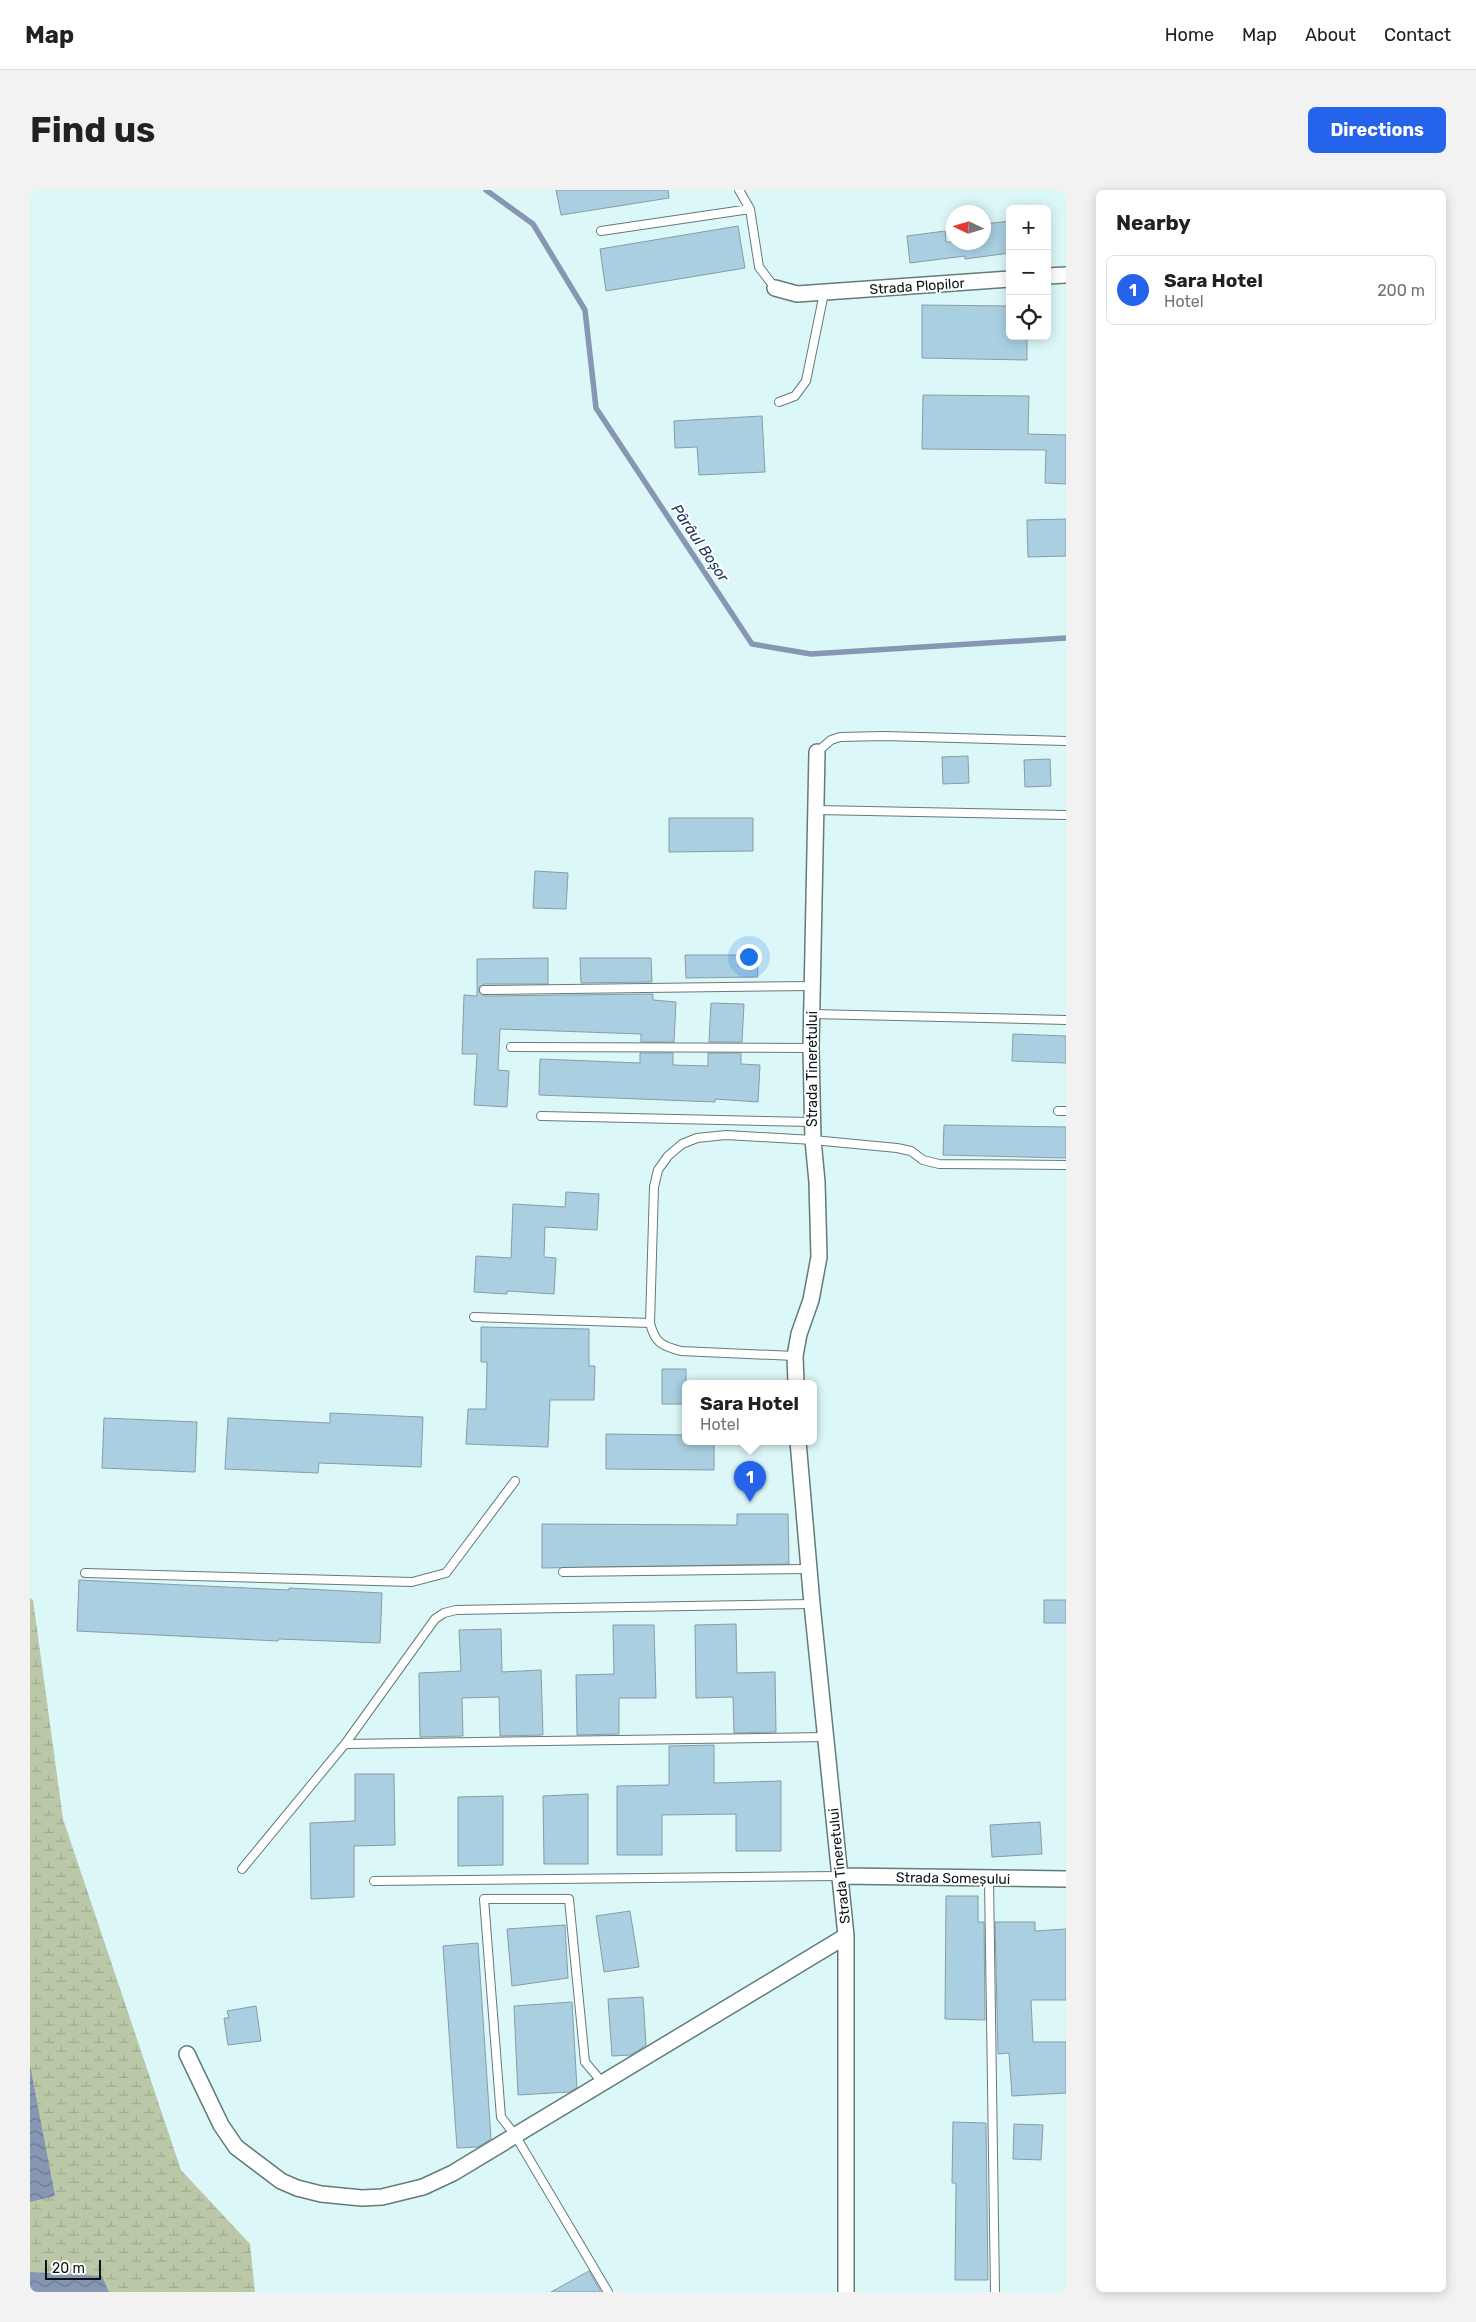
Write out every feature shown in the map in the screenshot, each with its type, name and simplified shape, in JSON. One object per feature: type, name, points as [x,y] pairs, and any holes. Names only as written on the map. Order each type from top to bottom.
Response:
[{"type":"street","points":[[1051,276],[1066,275]]},
{"type":"street","name":"Strada Plopilor","points":[[775,288],[797,294],[824,293],[1006,279]]},
{"type":"street","name":"Strada Tineretului","points":[[796,1380],[795,1356],[799,1334],[814,1291],[819,1257],[817,1182],[812,1122],[811,1048],[814,867],[817,810],[816,752]]},
{"type":"street","name":"Strada Tineretului","points":[[798,1445],[812,1604],[846,1936],[846,2292]]},
{"type":"street","name":"Strada Someșului","points":[[841,1876],[1066,1879]]},
{"type":"street","points":[[187,2054],[221,2125],[236,2147],[281,2181],[297,2188],[321,2194],[362,2198],[404,2194],[453,2173],[846,1936]]},
{"type":"lane","points":[[739,190],[750,208],[759,267],[775,288]]},
{"type":"lane","points":[[601,231],[750,208]]},
{"type":"lane","points":[[778,402],[795,396],[806,381],[824,293]]},
{"type":"lane","points":[[816,752],[831,740],[884,736],[1066,741]]},
{"type":"lane","points":[[817,810],[1066,814]]},
{"type":"lane","points":[[484,990],[813,986]]},
{"type":"lane","points":[[811,1014],[1066,1020]]},
{"type":"lane","points":[[511,1047],[811,1048]]},
{"type":"lane","points":[[541,1116],[812,1122]]},
{"type":"lane","points":[[795,1356],[681,1351],[665,1347],[654,1336],[650,1323],[654,1187],[658,1170],[668,1156],[682,1144],[697,1138],[726,1135],[813,1140],[897,1148],[911,1152],[923,1160],[939,1164],[1066,1165]]},
{"type":"lane","points":[[474,1317],[650,1323]]},
{"type":"lane","points":[[85,1573],[412,1582],[446,1574],[515,1481]]},
{"type":"lane","points":[[563,1572],[809,1569]]},
{"type":"lane","points":[[242,1869],[345,1744],[435,1619],[444,1613],[456,1610],[812,1604]]},
{"type":"lane","points":[[345,1744],[825,1737]]},
{"type":"lane","points":[[374,1881],[841,1876]]},
{"type":"lane","points":[[989,1879],[995,2292]]},
{"type":"lane","points":[[602,2082],[585,2062],[569,1899],[484,1899],[502,2117],[515,2135],[608,2292]]},
{"type":"green space","points":[[30,1598],[33,1600],[63,1819],[181,2170],[250,2244],[255,2292],[30,2292]]},
{"type":"water","points":[[30,2065],[55,2196],[30,2202]]},
{"type":"water","points":[[30,2272],[102,2276],[109,2292],[30,2292]]},
{"type":"building","points":[[556,190],[668,190],[669,198],[561,215]]},
{"type":"building","points":[[1006,221],[1006,254],[965,259],[965,256],[910,263],[907,236],[945,231],[946,250],[991,250],[991,223]]},
{"type":"building","points":[[738,226],[745,268],[606,291],[600,249]]},
{"type":"building","points":[[922,305],[1006,306],[1006,340],[1027,340],[1027,360],[922,358]]},
{"type":"building","points":[[923,395],[1029,396],[1028,434],[1066,435],[1066,484],[1045,483],[1046,450],[922,449]]},
{"type":"building","points":[[762,416],[765,472],[699,475],[697,447],[675,448],[674,421]]},
{"type":"building","points":[[1066,519],[1066,556],[1028,557],[1027,520]]},
{"type":"building","points":[[968,756],[969,783],[943,784],[942,757]]},
{"type":"building","points":[[1050,759],[1051,786],[1025,787],[1024,760]]},
{"type":"building","points":[[669,818],[753,818],[753,851],[669,852]]},
{"type":"building","points":[[535,871],[568,873],[566,909],[533,908]]},
{"type":"building","points":[[685,955],[757,955],[758,977],[686,978]]},
{"type":"building","points":[[548,958],[548,984],[484,984],[479,987],[479,992],[484,996],[653,994],[653,1000],[676,1002],[674,1042],[641,1042],[641,1034],[500,1029],[498,1070],[509,1071],[507,1107],[474,1105],[477,1054],[462,1054],[464,995],[477,996],[477,959]]},
{"type":"building","points":[[580,958],[651,958],[652,982],[581,983]]},
{"type":"building","points":[[711,1003],[744,1004],[742,1042],[709,1042]]},
{"type":"building","points":[[1013,1034],[1066,1036],[1066,1063],[1012,1061]]},
{"type":"building","points":[[640,1053],[673,1053],[673,1065],[708,1066],[708,1053],[741,1053],[741,1064],[760,1065],[758,1102],[715,1099],[715,1102],[539,1095],[540,1059],[640,1063]]},
{"type":"building","points":[[944,1125],[1066,1127],[1066,1158],[943,1155]]},
{"type":"building","points":[[566,1192],[599,1194],[597,1230],[545,1227],[544,1257],[556,1258],[554,1294],[507,1291],[507,1294],[474,1292],[476,1256],[511,1258],[513,1204],[565,1207]]},
{"type":"building","points":[[481,1327],[589,1329],[589,1366],[595,1366],[594,1400],[550,1400],[548,1447],[466,1444],[468,1409],[486,1409],[487,1362],[481,1362]]},
{"type":"building","points":[[662,1369],[686,1369],[686,1380],[682,1380],[682,1404],[662,1404]]},
{"type":"building","points":[[330,1413],[423,1417],[421,1467],[319,1463],[318,1473],[225,1469],[228,1418],[330,1423]]},
{"type":"building","points":[[104,1418],[197,1422],[195,1472],[102,1468]]},
{"type":"building","points":[[606,1434],[682,1435],[682,1445],[714,1445],[714,1470],[606,1469]]},
{"type":"building","points":[[737,1514],[788,1514],[789,1564],[542,1568],[542,1524],[737,1525]]},
{"type":"building","points":[[79,1580],[382,1593],[380,1643],[279,1639],[278,1641],[77,1631]]},
{"type":"building","points":[[1044,1600],[1066,1600],[1066,1623],[1044,1623]]},
{"type":"building","points":[[736,1624],[737,1673],[775,1672],[776,1732],[734,1733],[733,1697],[696,1698],[695,1625]]},
{"type":"building","points":[[613,1625],[654,1625],[656,1698],[619,1698],[619,1734],[577,1735],[576,1675],[614,1674]]},
{"type":"building","points":[[501,1629],[502,1672],[541,1670],[543,1735],[500,1736],[499,1697],[462,1698],[463,1736],[420,1737],[419,1673],[461,1671],[459,1630]]},
{"type":"building","points":[[714,1745],[714,1783],[781,1781],[781,1851],[736,1851],[736,1814],[662,1815],[662,1855],[617,1855],[617,1786],[669,1785],[669,1746]]},
{"type":"building","points":[[355,1774],[394,1774],[395,1845],[354,1846],[354,1897],[311,1899],[310,1823],[355,1821]]},
{"type":"building","points":[[588,1794],[588,1864],[544,1864],[543,1796]]},
{"type":"building","points":[[503,1796],[503,1865],[458,1866],[458,1797]]},
{"type":"building","points":[[1040,1822],[1042,1854],[992,1857],[990,1825]]},
{"type":"building","points":[[946,1896],[978,1896],[978,1922],[984,1922],[985,2020],[945,2019]]},
{"type":"building","points":[[630,1911],[639,1967],[604,1972],[596,1916]]},
{"type":"building","points":[[995,1922],[1035,1922],[1035,1931],[1066,1929],[1066,2000],[1031,2000],[1033,2042],[1066,2042],[1066,2093],[1012,2096],[1009,2053],[998,2054]]},
{"type":"building","points":[[565,1925],[568,1978],[512,1986],[507,1929]]},
{"type":"building","points":[[478,1943],[491,2139],[478,2147],[457,2148],[443,1946]]},
{"type":"building","points":[[643,1997],[646,2045],[631,2055],[612,2056],[608,1999]]},
{"type":"building","points":[[572,2002],[577,2088],[569,2092],[518,2095],[514,2006]]},
{"type":"building","points":[[256,2006],[261,2041],[228,2045],[224,2018],[229,2018],[227,2011]]},
{"type":"building","points":[[953,2122],[986,2123],[988,2280],[955,2280],[956,2183],[952,2183]]},
{"type":"building","points":[[1014,2124],[1043,2125],[1041,2160],[1013,2159]]},
{"type":"building","points":[[589,2271],[601,2292],[551,2292]]},
{"type":"waterway","name":"Pârâul Boșor","points":[[486,190],[533,224],[585,310],[596,408],[752,644],[811,654],[1066,638]]},
{"type":"place","name":"Sara Hotel","points":[[750,1502]]}]
